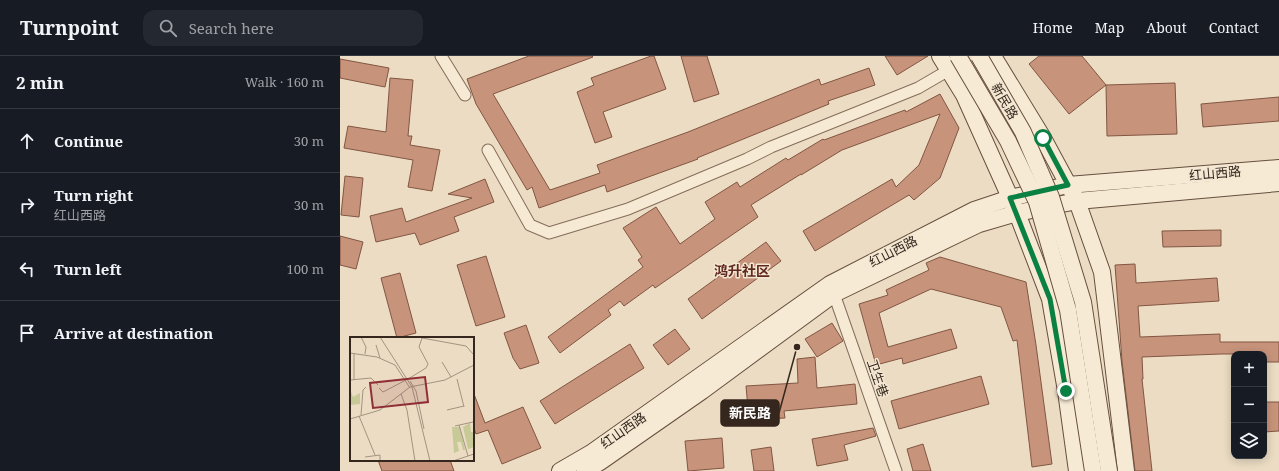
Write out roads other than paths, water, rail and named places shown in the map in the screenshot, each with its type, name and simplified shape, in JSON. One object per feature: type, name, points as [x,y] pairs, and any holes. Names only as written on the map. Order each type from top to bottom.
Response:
[{"type":"main road","points":[[940,56],[964,95],[1017,213],[1050,299],[1066,391],[1077,471]]},
{"type":"main road","name":"新民路","points":[[958,56],[1008,141],[1037,202],[1068,310],[1093,471]]},
{"type":"main road","name":"新民路","points":[[979,56],[1023,132],[1053,204],[1083,302],[1109,471]]},
{"type":"main road","points":[[992,56],[1043,138],[1077,201],[1102,272],[1126,471]]},
{"type":"main road","name":"红山西路","points":[[560,471],[591,453],[830,284],[974,210],[1010,198],[1068,185],[1279,168]]},
{"type":"main road","name":"红山西路","points":[[585,471],[702,391],[834,294],[980,224],[1017,213],[1077,201],[1279,183]]},
{"type":"street","points":[[441,56],[465,95]]},
{"type":"street","points":[[488,150],[530,225],[549,232],[628,209],[747,159],[771,147],[918,88],[949,70]]},
{"type":"street","name":"卫生巷","points":[[834,294],[896,471]]},
{"type":"place","name":"新民路","points":[[797,347]]},
{"type":"district","name":"鸿升社区","points":[[742,270]]}]
